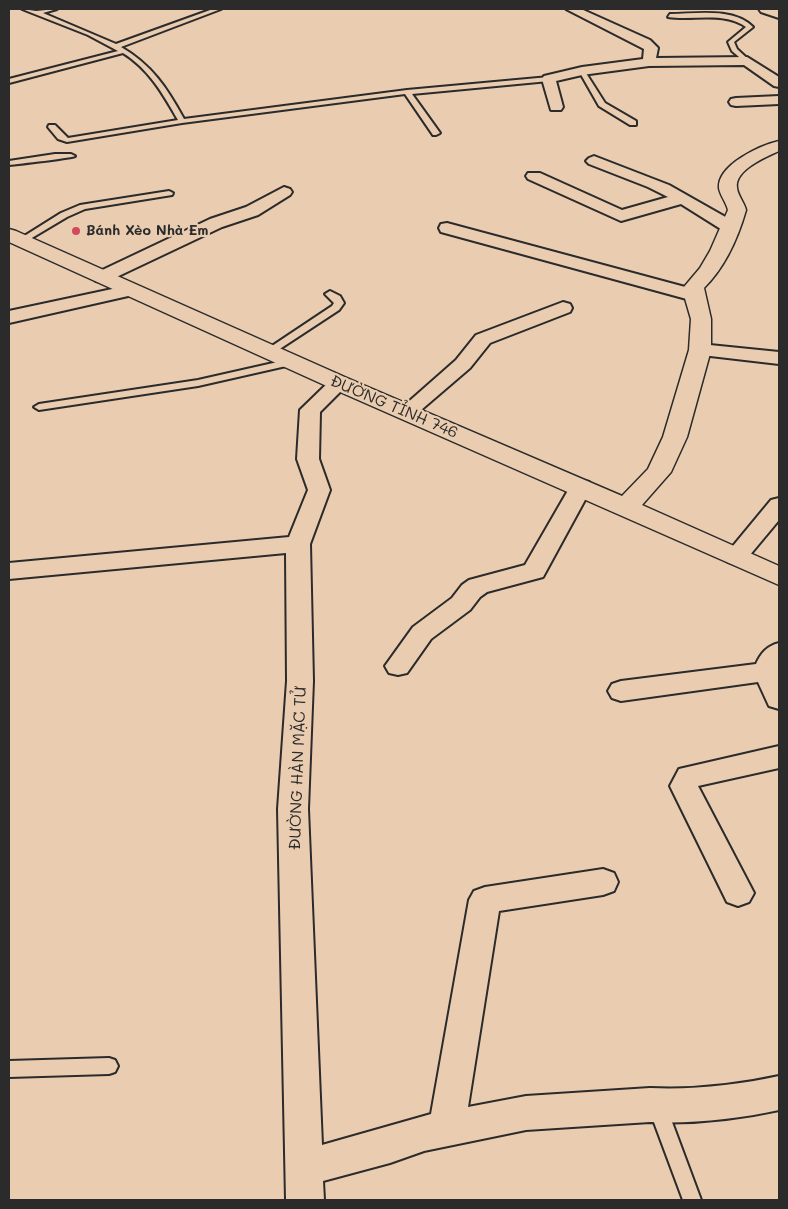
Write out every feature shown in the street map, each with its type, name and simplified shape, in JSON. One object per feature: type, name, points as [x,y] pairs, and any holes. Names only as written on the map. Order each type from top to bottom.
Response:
[{"type":"main road","points":[[626,507],[659,472],[675,437],[700,350],[701,319],[694,295],[694,287],[701,281],[711,266],[737,210],[728,188],[729,182],[734,172],[766,150],[779,146]]},
{"type":"main road","name":"ĐƯỜNG TỈNH 746","points":[[15,238],[291,362],[626,507],[779,576]]},
{"type":"street","points":[[572,9],[645,43],[652,48],[648,62]]},
{"type":"street","points":[[765,9],[779,14]]},
{"type":"street","points":[[556,108],[549,79],[582,71],[648,62],[747,61],[779,83]]},
{"type":"street","points":[[736,102],[779,100]]},
{"type":"street","points":[[594,161],[631,173],[674,193],[710,218],[730,226]]},
{"type":"street","points":[[534,176],[622,216],[683,199]]},
{"type":"street","points":[[102,277],[216,223],[252,211],[284,192]]},
{"type":"street","points":[[447,228],[694,295]]},
{"type":"street","points":[[9,317],[131,290]]},
{"type":"street","points":[[407,412],[463,364],[483,338],[563,308]]},
{"type":"street","points":[[700,350],[779,358]]},
{"type":"street","name":"ĐƯỜNG HÀN MẶC TỬ","points":[[305,1184],[293,809],[300,681],[298,544],[319,490],[308,459],[310,410],[339,383]]},
{"type":"street","points":[[398,666],[422,633],[461,604],[471,591],[478,586],[534,571],[580,487]]},
{"type":"street","points":[[736,557],[779,505]]},
{"type":"street","points":[[9,571],[298,544]]},
{"type":"street","points":[[621,691],[773,662],[779,699]]},
{"type":"street","points":[[738,893],[684,786],[689,777],[779,757]]},
{"type":"street","points":[[447,1128],[485,900],[602,882]]},
{"type":"street","points":[[305,1184],[390,1145],[424,1133],[526,1113],[747,1099],[777,1100]]},
{"type":"lane","points":[[25,9],[84,32],[124,51],[142,63],[167,95],[182,121]]},
{"type":"lane","points":[[36,13],[54,9]]},
{"type":"lane","points":[[114,46],[218,9]]},
{"type":"lane","points":[[670,16],[727,18],[742,21],[750,27],[731,42],[732,46],[747,61]]},
{"type":"lane","points":[[9,81],[124,51]]},
{"type":"lane","points":[[582,71],[602,104],[632,124]]},
{"type":"lane","points":[[52,127],[61,137],[67,140],[182,121],[407,92],[549,79]]},
{"type":"lane","points":[[407,92],[436,133]]},
{"type":"lane","points":[[9,164],[55,156],[71,156]]},
{"type":"lane","points":[[15,238],[83,207],[169,193]]},
{"type":"lane","points":[[269,352],[336,308],[339,303],[337,298],[330,294]]},
{"type":"lane","points":[[39,407],[264,370],[291,362]]},
{"type":"lane","points":[[9,1069],[109,1066]]},
{"type":"lane","points":[[657,1106],[692,1200]]},
{"type":"place","name":"Bánh Xèo Nhà Em","points":[[76,231]]}]
